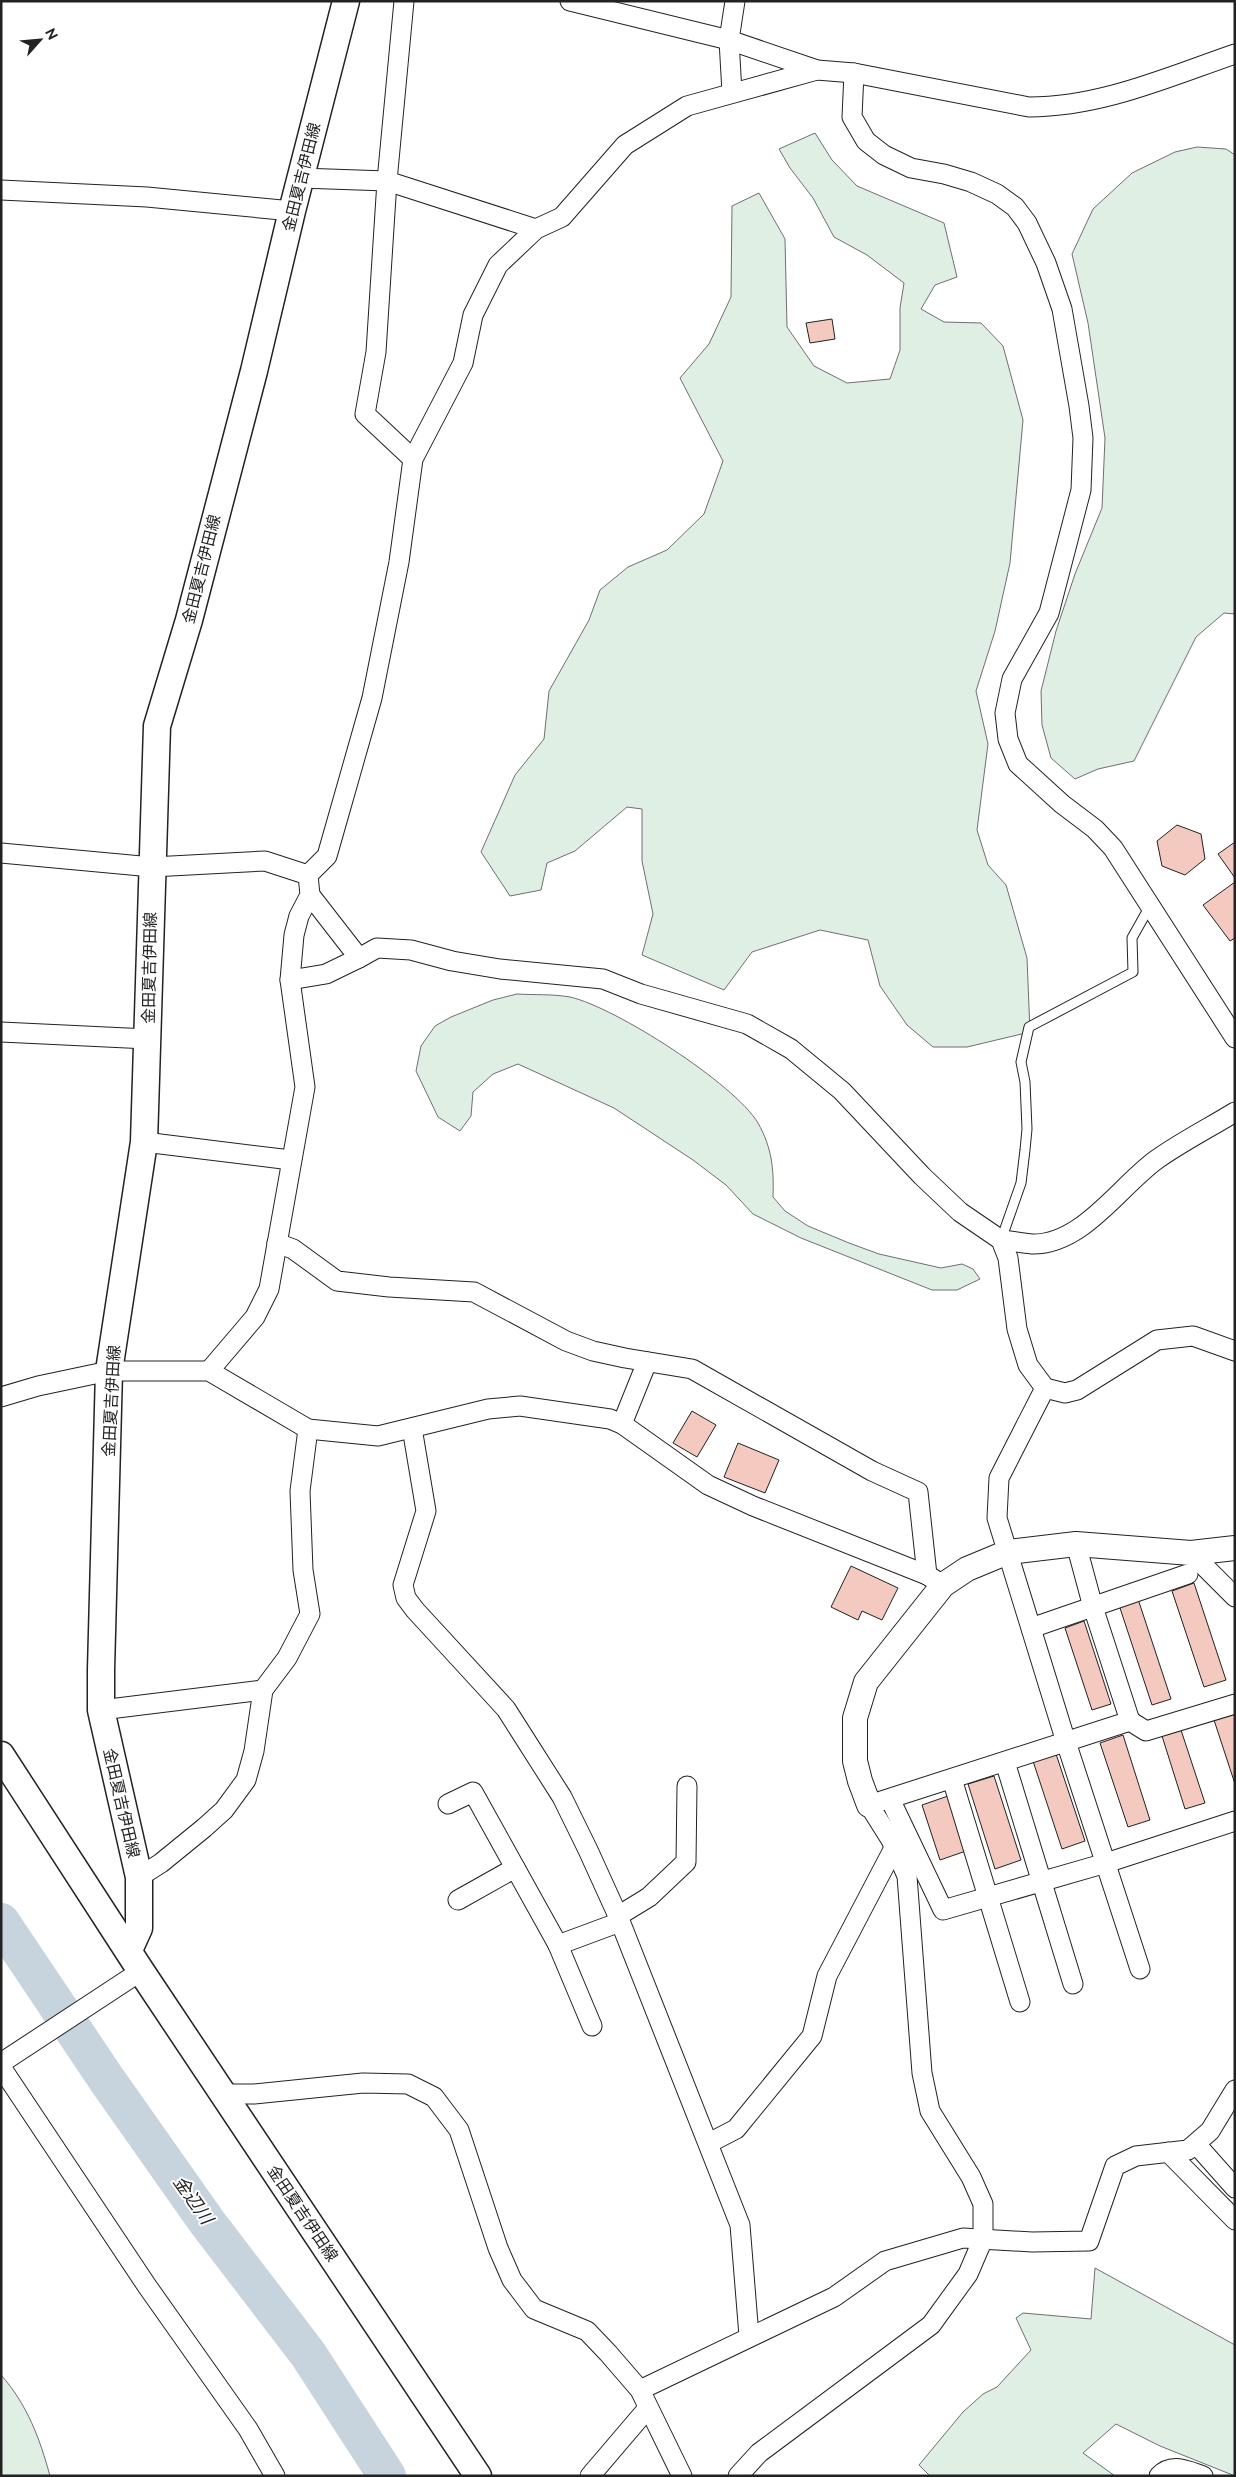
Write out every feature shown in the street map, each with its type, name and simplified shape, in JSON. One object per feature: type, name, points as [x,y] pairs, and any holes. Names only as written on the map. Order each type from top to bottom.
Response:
[{"type":"main road","name":"金田夏吉伊田線","points":[[133,1967],[139,1928],[139,1877],[101,1710],[110,1371],[144,1142],[157,726],[189,620],[254,371],[300,178],[346,1]]},
{"type":"main road","name":"金田夏吉伊田線","points":[[1,1755],[133,1967],[223,2094],[478,2476]]},
{"type":"street","points":[[404,1],[387,181],[376,352],[365,414],[413,459]]},
{"type":"street","points":[[570,1],[730,40],[817,70],[854,73],[1029,106],[1056,107],[1094,101],[1235,54]]},
{"type":"street","points":[[732,94],[730,40],[735,1]]},
{"type":"street","points":[[308,875],[327,856],[372,698],[398,562],[413,459],[463,363],[472,315],[498,265],[536,229],[562,217],[625,145],[687,106],[817,70]]},
{"type":"street","points":[[854,73],[852,117],[866,140],[884,156],[911,168],[944,174],[971,182],[997,194],[1015,207],[1028,224],[1056,290],[1068,334],[1080,406],[1082,438],[1081,490],[1048,613],[1012,679],[1005,713],[1008,739],[1018,764],[1062,804],[1095,829],[1113,848],[1235,1038]]},
{"type":"street","points":[[300,178],[387,181],[536,229]]},
{"type":"street","points":[[1,190],[147,197],[292,211]]},
{"type":"street","points":[[1,853],[152,867],[265,861],[308,875]]},
{"type":"street","points":[[308,875],[310,895],[360,958]]},
{"type":"street","points":[[209,1371],[255,1317],[269,1290],[305,1087],[290,980],[294,935],[299,916],[310,895]]},
{"type":"street","points":[[290,980],[326,974],[377,948],[411,950],[452,961],[500,969],[603,979],[641,994],[747,1024],[791,1049],[842,1091],[922,1176],[960,1212],[1001,1240],[1033,1244],[1058,1239],[1082,1227],[1136,1176],[1158,1159],[1235,1112]]},
{"type":"street","points":[[1,1032],[148,1039]]},
{"type":"street","points":[[144,1142],[291,1160]]},
{"type":"street","points":[[1001,1240],[1008,1258],[1017,1329],[1028,1365],[1045,1388],[1065,1393],[1077,1390],[1157,1340],[1193,1336],[1235,1351]]},
{"type":"street","points":[[277,1244],[293,1249],[337,1281],[389,1287],[474,1292],[566,1341],[593,1350],[647,1362],[692,1369],[872,1471],[918,1492],[935,1580]]},
{"type":"street","points":[[622,1424],[647,1362]]},
{"type":"street","points":[[1,1397],[38,1386],[110,1371],[209,1371],[308,1429],[378,1436],[488,1409],[520,1406],[610,1419],[622,1424],[708,1485],[753,1506],[935,1580]]},
{"type":"street","points":[[1045,1388],[999,1478],[997,1518],[1066,1742],[1140,1969]]},
{"type":"street","points":[[412,1428],[426,1512],[403,1585],[406,1598],[511,1716],[562,1797],[619,1919],[740,2225],[749,2336]]},
{"type":"street","points":[[139,1877],[161,1863],[211,1822],[224,1810],[246,1780],[254,1751],[263,1690],[286,1658],[310,1614],[304,1570],[300,1491],[308,1429]]},
{"type":"street","points":[[1076,1544],[1093,1607],[1130,1721],[1146,1731],[1235,1704]]},
{"type":"street","points":[[1235,1597],[1190,1564],[1076,1544],[1008,1552],[935,1580],[866,1682],[855,1718],[855,1761],[860,1781],[880,1802],[943,1910],[1106,1863],[1235,1821]]},
{"type":"street","points":[[1031,1628],[1093,1607],[1190,1564],[1235,1548]]},
{"type":"street","points":[[101,1710],[263,1690]]},
{"type":"street","points":[[880,1802],[1130,1721]]},
{"type":"street","points":[[1005,1762],[1073,1984]]},
{"type":"street","points":[[952,1778],[1020,2002]]},
{"type":"street","points":[[558,1945],[619,1919],[649,1898],[686,1862],[687,1786]]},
{"type":"street","points":[[448,1804],[473,1792],[558,1945],[592,2026]]},
{"type":"street","points":[[738,2476],[759,2453],[931,2325],[968,2274],[983,2239],[983,2204],[971,2177],[930,2111],[922,2073],[907,1876],[894,1848],[880,1802]]},
{"type":"street","points":[[709,2143],[736,2129],[812,2036],[827,1976],[894,1848]]},
{"type":"street","points":[[458,1900],[515,1868]]},
{"type":"street","points":[[1,2063],[133,1967]]},
{"type":"street","points":[[1,2067],[147,2286],[248,2429],[275,2476]]},
{"type":"street","points":[[223,2094],[254,2094],[363,2082],[408,2084],[434,2097],[459,2130],[498,2248],[512,2280],[534,2309],[587,2331],[640,2390],[682,2476]]},
{"type":"street","points":[[640,2390],[749,2336],[776,2326],[834,2297],[885,2261],[963,2238],[1032,2242],[1089,2241],[1115,2166],[1136,2156],[1188,2150],[1210,2131],[1235,2090]]},
{"type":"street","points":[[1196,2144],[1235,2188]]},
{"type":"street","points":[[1168,2152],[1235,2220]]},
{"type":"street","points":[[590,2476],[648,2408]]},
{"type":"street","points":[[1159,2476],[1164,2470],[1179,2467],[1203,2476]]},
{"type":"lane","points":[[1001,1240],[1021,1183],[1026,1150],[1025,1082],[1021,1062],[1029,1027],[1133,972],[1132,938],[1150,906]]},
{"type":"green space","points":[[815,133],[832,160],[857,186],[944,223],[957,277],[935,285],[921,309],[944,322],[981,323],[1003,346],[1023,420],[1010,563],[995,631],[976,691],[988,744],[977,830],[988,865],[1006,885],[1027,958],[1030,1032],[967,1047],[933,1047],[907,1025],[880,986],[868,940],[820,930],[752,952],[724,990],[642,955],[653,914],[642,861],[642,809],[627,807],[575,851],[547,863],[541,890],[510,896],[481,852],[515,775],[544,739],[549,691],[589,620],[600,590],[628,567],[667,550],[704,514],[723,461],[680,378],[709,344],[731,297],[732,206],[759,193],[785,239],[787,327],[814,366],[847,383],[890,379],[900,350],[900,308],[904,283],[867,255],[834,237],[813,198],[790,168],[779,149]]},
{"type":"green space","points":[[1197,147],[1226,149],[1235,155],[1235,614],[1224,613],[1196,637],[1134,761],[1098,769],[1075,779],[1051,758],[1042,725],[1041,691],[1056,631],[1075,574],[1102,508],[1105,438],[1088,323],[1072,254],[1093,209],[1132,173],[1175,152]]},
{"type":"green space","points":[[517,994],[570,997],[615,1015],[672,1049],[725,1088],[745,1107],[763,1132],[771,1159],[773,1197],[785,1211],[808,1226],[879,1254],[941,1268],[962,1264],[973,1269],[980,1279],[957,1290],[932,1290],[801,1238],[753,1214],[726,1185],[693,1160],[614,1108],[518,1064],[493,1074],[473,1092],[471,1116],[460,1131],[438,1117],[416,1071],[421,1046],[435,1026],[451,1017],[493,1000]]},
{"type":"green space","points":[[1095,2268],[1235,2345],[1235,2476],[1160,2446],[1116,2424],[1083,2453],[1115,2476],[930,2476],[919,2465],[963,2412],[983,2394],[997,2387],[1031,2350],[1016,2318],[1023,2313],[1091,2319]]},
{"type":"green space","points":[[1,2375],[18,2398],[32,2422],[50,2476],[1,2476]]},
{"type":"building","points":[[832,319],[835,339],[810,343],[806,323]]},
{"type":"building","points":[[1177,825],[1201,834],[1205,859],[1185,875],[1162,866],[1157,841]]},
{"type":"building","points":[[1235,842],[1235,878],[1218,854]]},
{"type":"building","points":[[1235,882],[1235,938],[1230,941],[1203,905]]},
{"type":"building","points":[[692,1411],[716,1425],[697,1457],[673,1443]]},
{"type":"building","points":[[738,1443],[779,1460],[765,1493],[724,1477]]},
{"type":"building","points":[[851,1566],[898,1588],[882,1620],[862,1611],[858,1620],[831,1607]]},
{"type":"building","points":[[1194,1583],[1226,1680],[1204,1687],[1172,1591]]},
{"type":"building","points":[[1138,1599],[1171,1699],[1152,1705],[1119,1605]]},
{"type":"building","points":[[1084,1621],[1111,1704],[1092,1710],[1065,1628]]},
{"type":"building","points":[[1235,1713],[1235,1784],[1214,1720]]},
{"type":"building","points":[[1181,1730],[1205,1803],[1185,1809],[1162,1736]]},
{"type":"building","points":[[1123,1735],[1150,1820],[1128,1827],[1100,1743]]},
{"type":"building","points":[[1056,1754],[1085,1841],[1062,1849],[1033,1761]]},
{"type":"building","points":[[994,1776],[1021,1860],[995,1869],[968,1784]]},
{"type":"building","points":[[948,1796],[966,1851],[940,1860],[922,1805]]},
{"type":"waterway","name":"金辺川","points":[[1,1922],[107,2080],[207,2222],[308,2354],[387,2476]]}]
